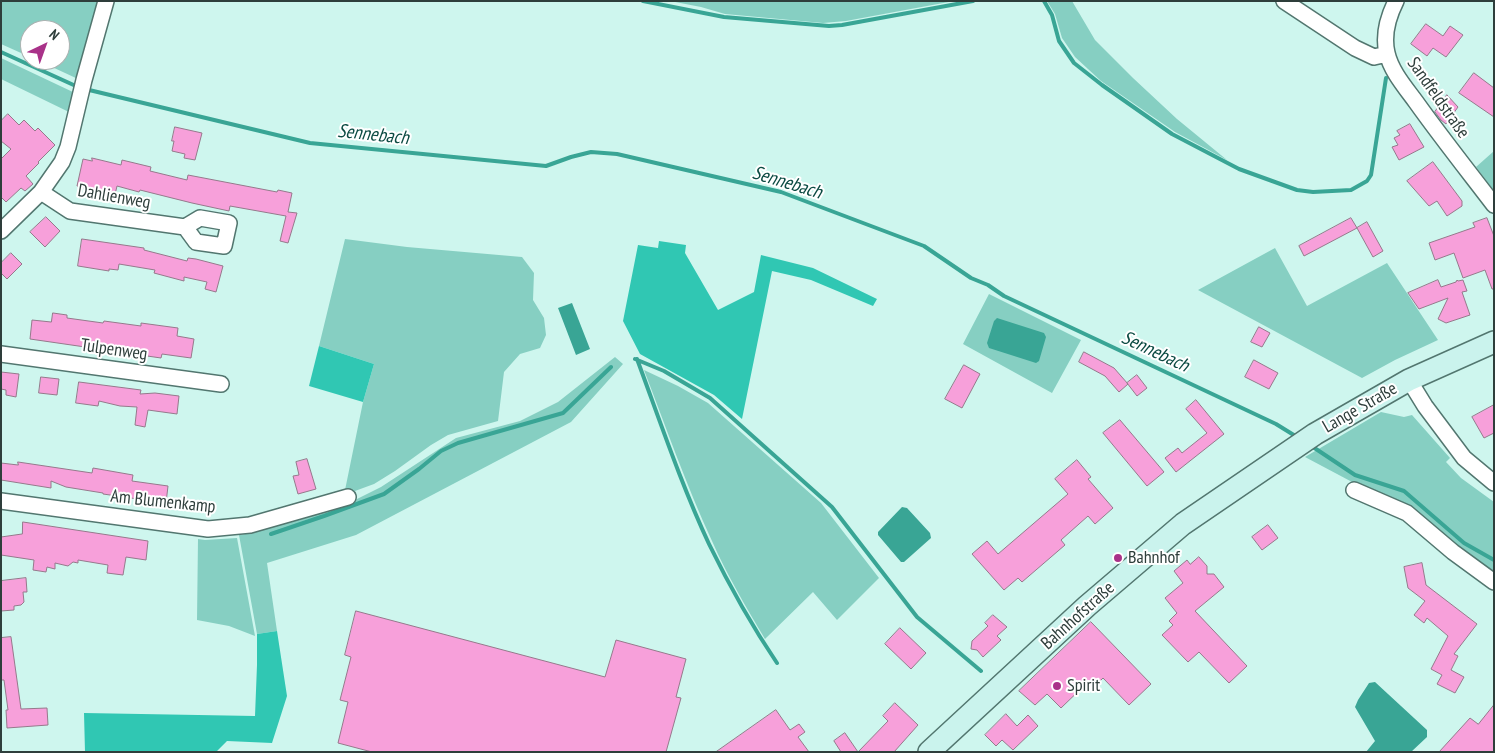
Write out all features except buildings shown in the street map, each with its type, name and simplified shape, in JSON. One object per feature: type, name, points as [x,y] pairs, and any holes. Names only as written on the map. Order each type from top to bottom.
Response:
[{"type":"main road","name":"Lange Straße","points":[[1234,489],[1315,434],[1410,380],[1494,342]]},
{"type":"main road","name":"Bahnhofstraße","points":[[929,752],[1087,606],[1183,524],[1234,489]]},
{"type":"street","points":[[1,231],[41,192],[62,162],[68,147],[106,1]]},
{"type":"street","points":[[1284,1],[1355,48],[1374,57],[1387,54]]},
{"type":"street","name":"Sandfeldstraße","points":[[1396,1],[1387,25],[1386,39],[1387,54],[1394,71],[1441,137],[1494,205]]},
{"type":"street","name":"Dahlienweg","points":[[41,192],[70,211],[185,227]]},
{"type":"street","name":"Tulpenweg","points":[[1,354],[221,384]]},
{"type":"street","points":[[1410,380],[1425,406],[1464,458],[1494,483]]},
{"type":"street","points":[[1354,490],[1407,513],[1453,552],[1494,582]]},
{"type":"street","name":"Am Blumenkamp","points":[[1,501],[208,529],[250,525],[348,497]]},
{"type":"shaded area","points":[[1,1],[100,1],[78,79],[59,70],[70,70],[70,20],[20,20],[20,53],[1,44]]},
{"type":"shaded area","points":[[670,1],[954,1],[846,21],[823,23],[725,14]]},
{"type":"shaded area","points":[[1047,1],[1072,1],[1095,40],[1177,119],[1227,160],[1175,132],[1101,81],[1075,57],[1062,38],[1055,14]]},
{"type":"shaded area","points":[[1,58],[20,67],[20,70],[26,70],[75,93],[71,113],[1,79]]},
{"type":"shaded area","points":[[1494,151],[1494,191],[1476,167]]},
{"type":"shaded area","points":[[345,239],[407,247],[522,257],[534,273],[533,300],[544,318],[546,335],[540,348],[520,354],[504,372],[498,421],[448,435],[374,484],[344,495],[363,402],[374,364],[319,346]]},
{"type":"shaded area","points":[[659,241],[686,245],[685,253],[718,310],[754,292],[761,255],[813,268],[877,299],[873,306],[811,280],[772,271],[742,419],[714,395],[640,354],[623,321],[638,245],[658,248]]},
{"type":"shaded area","points":[[1275,248],[1307,306],[1387,263],[1438,340],[1362,378],[1198,290]]},
{"type":"shaded area","points":[[989,294],[1081,340],[1052,393],[963,344]]},
{"type":"shaded area","points":[[572,303],[590,349],[576,355],[558,308]]},
{"type":"shaded area","points":[[997,318],[1044,333],[1046,337],[1039,361],[1036,363],[989,348],[987,343],[994,321]]},
{"type":"shaded area","points":[[319,346],[374,364],[363,402],[309,386]]},
{"type":"shaded area","points":[[615,357],[623,364],[571,422],[356,535],[267,563],[277,631],[257,634],[239,535],[252,533],[265,527],[349,503],[381,487],[456,438],[520,421],[558,402]]},
{"type":"shaded area","points":[[644,370],[708,403],[821,503],[879,578],[837,620],[813,592],[765,639],[730,579],[712,541]]},
{"type":"shaded area","points":[[1381,412],[1404,417],[1412,415],[1450,458],[1446,462],[1461,478],[1494,502],[1494,573],[1456,545],[1411,506],[1354,483],[1305,457]]},
{"type":"shaded area","points":[[902,507],[907,508],[930,533],[931,538],[904,562],[901,562],[878,535],[878,532]]},
{"type":"shaded area","points":[[237,538],[255,636],[229,626],[197,620],[198,539]]},
{"type":"shaded area","points":[[277,631],[287,696],[272,743],[227,741],[216,752],[85,752],[84,713],[255,716],[257,634]]},
{"type":"shaded area","points":[[1375,682],[1427,730],[1427,737],[1411,752],[1366,752],[1375,741],[1355,707],[1369,683]]},
{"type":"waterway","points":[[643,1],[724,17],[829,26],[973,1]]},
{"type":"waterway","points":[[1044,1],[1052,15],[1059,41],[1074,63],[1102,85],[1172,134],[1239,169],[1297,190],[1313,192],[1351,190],[1367,181],[1371,175],[1386,78]]},
{"type":"waterway","name":"Sennebach","points":[[1,52],[78,87]]},
{"type":"waterway","name":"Sennebach","points":[[85,89],[310,143],[546,166],[591,152],[617,154],[781,192],[924,246],[971,278],[988,285],[1004,296],[1276,424],[1297,437]]},
{"type":"waterway","points":[[635,359],[664,371],[710,398],[832,507],[917,617],[981,671]]},
{"type":"waterway","points":[[637,359],[680,475],[709,544],[741,605],[777,663]]},
{"type":"waterway","points":[[271,534],[384,494],[441,451],[458,443],[563,413],[611,367]]},
{"type":"waterway","name":"Sennebach","points":[[1310,445],[1355,475],[1404,491],[1464,543],[1494,560]]},
{"type":"place","name":"Bahnhof","points":[[1118,558]]},
{"type":"place","name":"Spirit","points":[[1057,686]]}]
